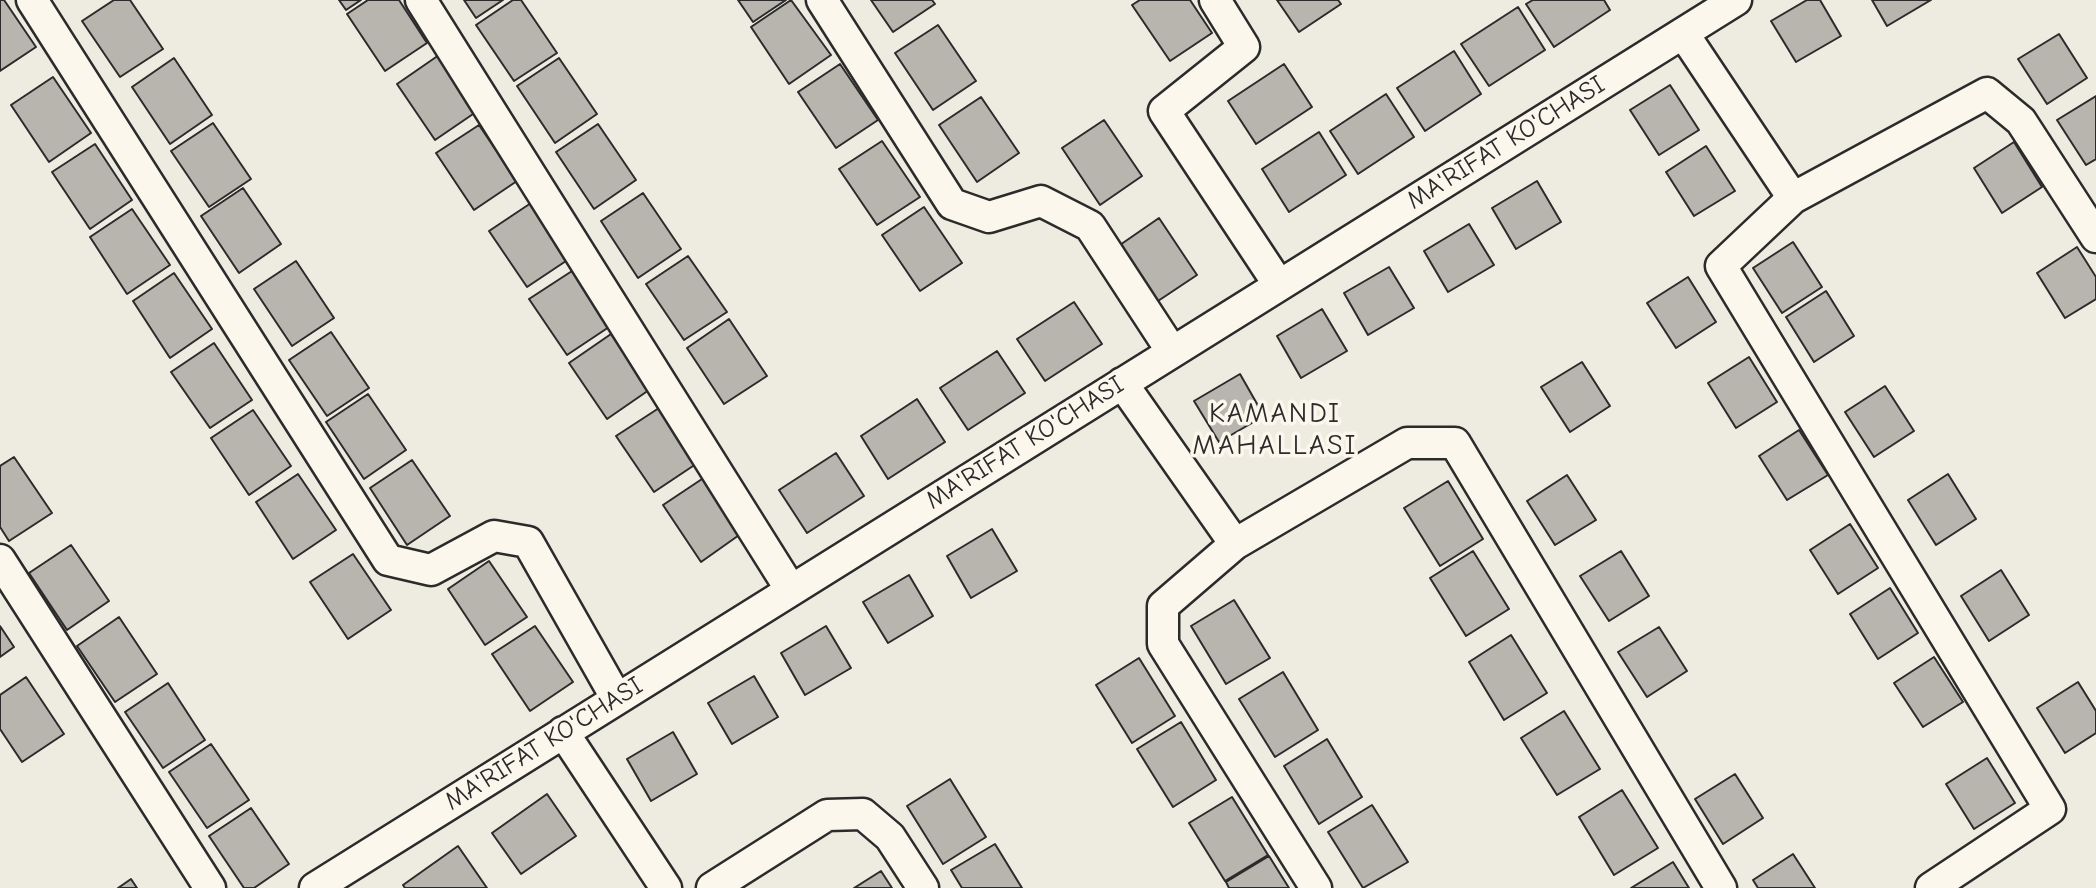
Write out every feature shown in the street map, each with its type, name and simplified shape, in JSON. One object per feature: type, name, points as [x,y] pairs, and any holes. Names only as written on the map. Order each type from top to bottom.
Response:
[{"type":"street","points":[[32,0],[387,559],[431,570],[494,536],[528,542],[617,699]]},
{"type":"street","points":[[421,0],[792,590]]},
{"type":"street","points":[[822,0],[952,204],[989,217],[1041,201],[1090,226],[1171,350]]},
{"type":"street","points":[[1215,0],[1244,47],[1164,111],[1279,285]]},
{"type":"street","name":"MA'RIFAT KO'CHASI","points":[[315,888],[1171,350],[1736,0]]},
{"type":"street","points":[[1683,33],[1793,198]]},
{"type":"street","points":[[1931,888],[2050,809],[1721,266],[1793,198],[1987,93],[2021,121],[2096,237]]},
{"type":"street","points":[[1122,383],[1235,544]]},
{"type":"street","points":[[1316,888],[1163,644],[1163,606],[1235,544],[1407,443],[1455,443],[1721,888]]},
{"type":"street","points":[[0,561],[210,888]]},
{"type":"street","points":[[564,732],[666,888]]},
{"type":"street","points":[[712,888],[827,815],[863,814],[890,837],[923,888]]},
{"type":"building","points":[[0,0],[4,0],[36,47],[0,71]]},
{"type":"building","points":[[114,0],[130,0],[163,49],[120,77],[82,21]]},
{"type":"building","points":[[339,0],[361,0],[346,10]]},
{"type":"building","points":[[368,0],[399,0],[427,43],[385,71],[347,14]]},
{"type":"building","points":[[464,0],[503,0],[476,18]]},
{"type":"building","points":[[513,0],[521,0],[557,53],[514,81],[476,25]]},
{"type":"building","points":[[738,0],[786,0],[753,22]]},
{"type":"building","points":[[791,0],[831,55],[789,84],[751,27]]},
{"type":"building","points":[[871,0],[932,0],[935,4],[893,32]]},
{"type":"building","points":[[1140,0],[1190,0],[1212,33],[1170,61],[1132,5]]},
{"type":"building","points":[[1277,0],[1338,0],[1341,4],[1299,32]]},
{"type":"building","points":[[1533,0],[1604,0],[1610,10],[1554,47],[1526,4]]},
{"type":"building","points":[[1807,0],[1820,0],[1841,36],[1796,62],[1771,21]]},
{"type":"building","points":[[1872,0],[1931,0],[1887,26]]},
{"type":"building","points":[[1518,7],[1545,50],[1489,86],[1461,44]]},
{"type":"building","points":[[938,25],[976,81],[933,110],[895,53]]},
{"type":"building","points":[[2059,34],[2087,78],[2047,104],[2018,59]]},
{"type":"building","points":[[1454,51],[1481,94],[1425,131],[1397,88]]},
{"type":"building","points":[[439,55],[476,112],[435,140],[397,84]]},
{"type":"building","points":[[174,58],[212,115],[170,144],[132,87]]},
{"type":"building","points":[[559,58],[597,114],[555,143],[517,86]]},
{"type":"building","points":[[840,64],[878,120],[836,148],[798,92]]},
{"type":"building","points":[[1284,64],[1312,107],[1256,144],[1228,101]]},
{"type":"building","points":[[53,77],[91,133],[49,162],[11,105]]},
{"type":"building","points":[[1670,85],[1699,130],[1659,155],[1630,110]]},
{"type":"building","points":[[1386,94],[1414,137],[1358,174],[1330,131]]},
{"type":"building","points":[[2096,96],[2096,159],[2086,165],[2057,120]]},
{"type":"building","points":[[981,97],[1019,153],[977,182],[939,125]]},
{"type":"building","points":[[1104,120],[1142,176],[1100,205],[1062,148]]},
{"type":"building","points":[[213,123],[251,179],[209,207],[171,151]]},
{"type":"building","points":[[598,124],[636,180],[594,209],[556,152]]},
{"type":"building","points":[[479,125],[517,181],[474,210],[436,153]]},
{"type":"building","points":[[1319,132],[1346,175],[1289,212],[1262,169]]},
{"type":"building","points":[[882,141],[920,197],[877,225],[839,169]]},
{"type":"building","points":[[2014,142],[2042,187],[2002,213],[1974,168]]},
{"type":"building","points":[[95,144],[132,200],[90,229],[52,172]]},
{"type":"building","points":[[1706,146],[1735,191],[1694,216],[1666,172]]},
{"type":"building","points":[[1537,181],[1561,222],[1516,249],[1492,208]]},
{"type":"building","points":[[243,188],[281,244],[239,273],[201,216]]},
{"type":"building","points":[[643,193],[681,249],[638,278],[601,221]]},
{"type":"building","points":[[531,203],[569,259],[527,287],[489,231]]},
{"type":"building","points":[[924,207],[962,263],[920,291],[882,235]]},
{"type":"building","points":[[132,209],[170,265],[127,294],[90,237]]},
{"type":"building","points":[[1159,218],[1197,275],[1155,303],[1117,247]]},
{"type":"building","points":[[1469,224],[1494,265],[1448,292],[1424,251]]},
{"type":"building","points":[[1793,242],[1822,287],[1782,313],[1753,268]]},
{"type":"building","points":[[2077,247],[2096,277],[2096,299],[2065,318],[2037,273]]},
{"type":"building","points":[[688,256],[727,312],[684,340],[646,284]]},
{"type":"building","points":[[296,261],[334,318],[292,346],[254,289]]},
{"type":"building","points":[[1389,267],[1414,308],[1368,335],[1344,293]]},
{"type":"building","points":[[572,271],[609,327],[567,355],[529,299]]},
{"type":"building","points":[[174,273],[212,329],[170,358],[133,301]]},
{"type":"building","points":[[1688,277],[1716,322],[1676,348],[1647,303]]},
{"type":"building","points":[[1826,291],[1854,336],[1814,362],[1786,317]]},
{"type":"building","points":[[1074,302],[1102,344],[1045,381],[1017,339]]},
{"type":"building","points":[[1322,309],[1347,351],[1301,378],[1277,336]]},
{"type":"building","points":[[729,319],[767,376],[724,404],[687,348]]},
{"type":"building","points":[[331,332],[369,388],[327,416],[289,360]]},
{"type":"building","points":[[611,334],[649,390],[607,419],[569,363]]},
{"type":"building","points":[[214,343],[252,400],[210,428],[171,372]]},
{"type":"building","points":[[997,351],[1025,393],[968,430],[940,388]]},
{"type":"building","points":[[1749,357],[1777,402],[1736,428],[1708,383]]},
{"type":"building","points":[[1582,362],[1610,406],[1570,432],[1541,387]]},
{"type":"building","points":[[1240,374],[1264,416],[1219,442],[1194,401]]},
{"type":"building","points":[[1885,386],[1914,431],[1874,457],[1845,412]]},
{"type":"building","points":[[368,394],[406,450],[364,479],[326,422]]},
{"type":"building","points":[[917,399],[945,442],[888,479],[861,436]]},
{"type":"building","points":[[659,408],[696,464],[654,492],[616,436]]},
{"type":"building","points":[[253,410],[291,466],[249,495],[211,438]]},
{"type":"building","points":[[1799,430],[1828,475],[1787,500],[1759,456]]},
{"type":"building","points":[[836,453],[864,496],[807,533],[779,490]]},
{"type":"building","points":[[14,457],[52,513],[9,541],[0,527],[0,466]]},
{"type":"building","points":[[412,460],[450,516],[407,545],[370,488]]},
{"type":"building","points":[[298,474],[336,530],[293,559],[256,502]]},
{"type":"building","points":[[1948,474],[1976,519],[1936,545],[1908,500]]},
{"type":"building","points":[[1567,475],[1596,520],[1555,545],[1527,501]]},
{"type":"building","points":[[705,477],[742,533],[701,562],[663,505]]},
{"type":"building","points":[[1448,481],[1483,539],[1440,566],[1404,508]]},
{"type":"building","points":[[1850,524],[1878,568],[1838,594],[1810,550]]},
{"type":"building","points":[[992,529],[1017,571],[971,598],[947,556]]},
{"type":"building","points":[[71,545],[109,601],[67,630],[29,573]]},
{"type":"building","points":[[1473,551],[1509,609],[1466,636],[1430,578]]},
{"type":"building","points":[[1621,551],[1649,596],[1609,621],[1580,576]]},
{"type":"building","points":[[353,554],[391,610],[348,639],[310,582]]},
{"type":"building","points":[[489,561],[527,617],[485,645],[448,589]]},
{"type":"building","points":[[2001,570],[2029,615],[1989,641],[1961,596]]},
{"type":"building","points":[[909,575],[933,616],[888,643],[863,602]]},
{"type":"building","points":[[1890,588],[1918,633],[1878,659],[1850,614]]},
{"type":"building","points":[[1234,600],[1270,658],[1226,684],[1191,626]]},
{"type":"building","points":[[119,617],[157,674],[115,702],[77,646]]},
{"type":"building","points":[[0,626],[14,647],[0,657]]},
{"type":"building","points":[[535,626],[573,682],[530,711],[492,654]]},
{"type":"building","points":[[826,626],[851,668],[805,695],[781,653]]},
{"type":"building","points":[[1659,627],[1687,671],[1647,697],[1618,652]]},
{"type":"building","points":[[1511,635],[1547,693],[1504,720],[1469,662]]},
{"type":"building","points":[[1934,657],[1963,702],[1923,727],[1894,683]]},
{"type":"building","points":[[1139,658],[1175,716],[1132,743],[1096,685]]},
{"type":"building","points":[[1283,672],[1318,730],[1275,757],[1239,699]]},
{"type":"building","points":[[754,676],[778,717],[732,744],[708,703]]},
{"type":"building","points":[[26,677],[64,734],[22,762],[0,729],[0,695]]},
{"type":"building","points":[[2078,682],[2096,711],[2096,733],[2065,753],[2037,708]]},
{"type":"building","points":[[168,683],[205,740],[163,768],[125,712]]},
{"type":"building","points":[[1564,711],[1600,769],[1557,795],[1521,738]]},
{"type":"building","points":[[1181,722],[1216,780],[1173,807],[1137,749]]},
{"type":"building","points":[[673,732],[697,774],[651,801],[627,759]]},
{"type":"building","points":[[1327,739],[1362,797],[1319,824],[1284,766]]},
{"type":"building","points":[[211,744],[249,800],[207,828],[169,772]]},
{"type":"building","points":[[1987,758],[2015,803],[1974,829],[1946,784]]},
{"type":"building","points":[[1735,774],[1763,818],[1723,844],[1695,799]]},
{"type":"building","points":[[950,779],[986,837],[943,864],[907,806]]},
{"type":"building","points":[[1622,790],[1658,848],[1614,875],[1579,817]]},
{"type":"building","points":[[547,794],[576,836],[521,874],[492,833]]},
{"type":"building","points":[[1232,797],[1268,855],[1225,881],[1189,823]]},
{"type":"building","points":[[1372,805],[1408,862],[1363,888],[1328,832]]},
{"type":"building","points":[[251,808],[289,864],[254,888],[244,888],[209,836]]},
{"type":"building","points":[[995,844],[1022,888],[962,888],[951,870]]},
{"type":"building","points":[[458,846],[487,888],[405,888],[403,885]]},
{"type":"building","points":[[1793,854],[1815,888],[1758,888],[1753,880]]},
{"type":"building","points":[[1269,856],[1289,888],[1229,888],[1226,882]]},
{"type":"building","points":[[1673,862],[1689,888],[1631,888]]},
{"type":"building","points":[[881,871],[892,888],[854,888]]},
{"type":"building","points":[[131,879],[137,888],[118,888]]},
{"type":"district","name":"KAMANDI MAHALLASI","points":[[1275,430]]}]
